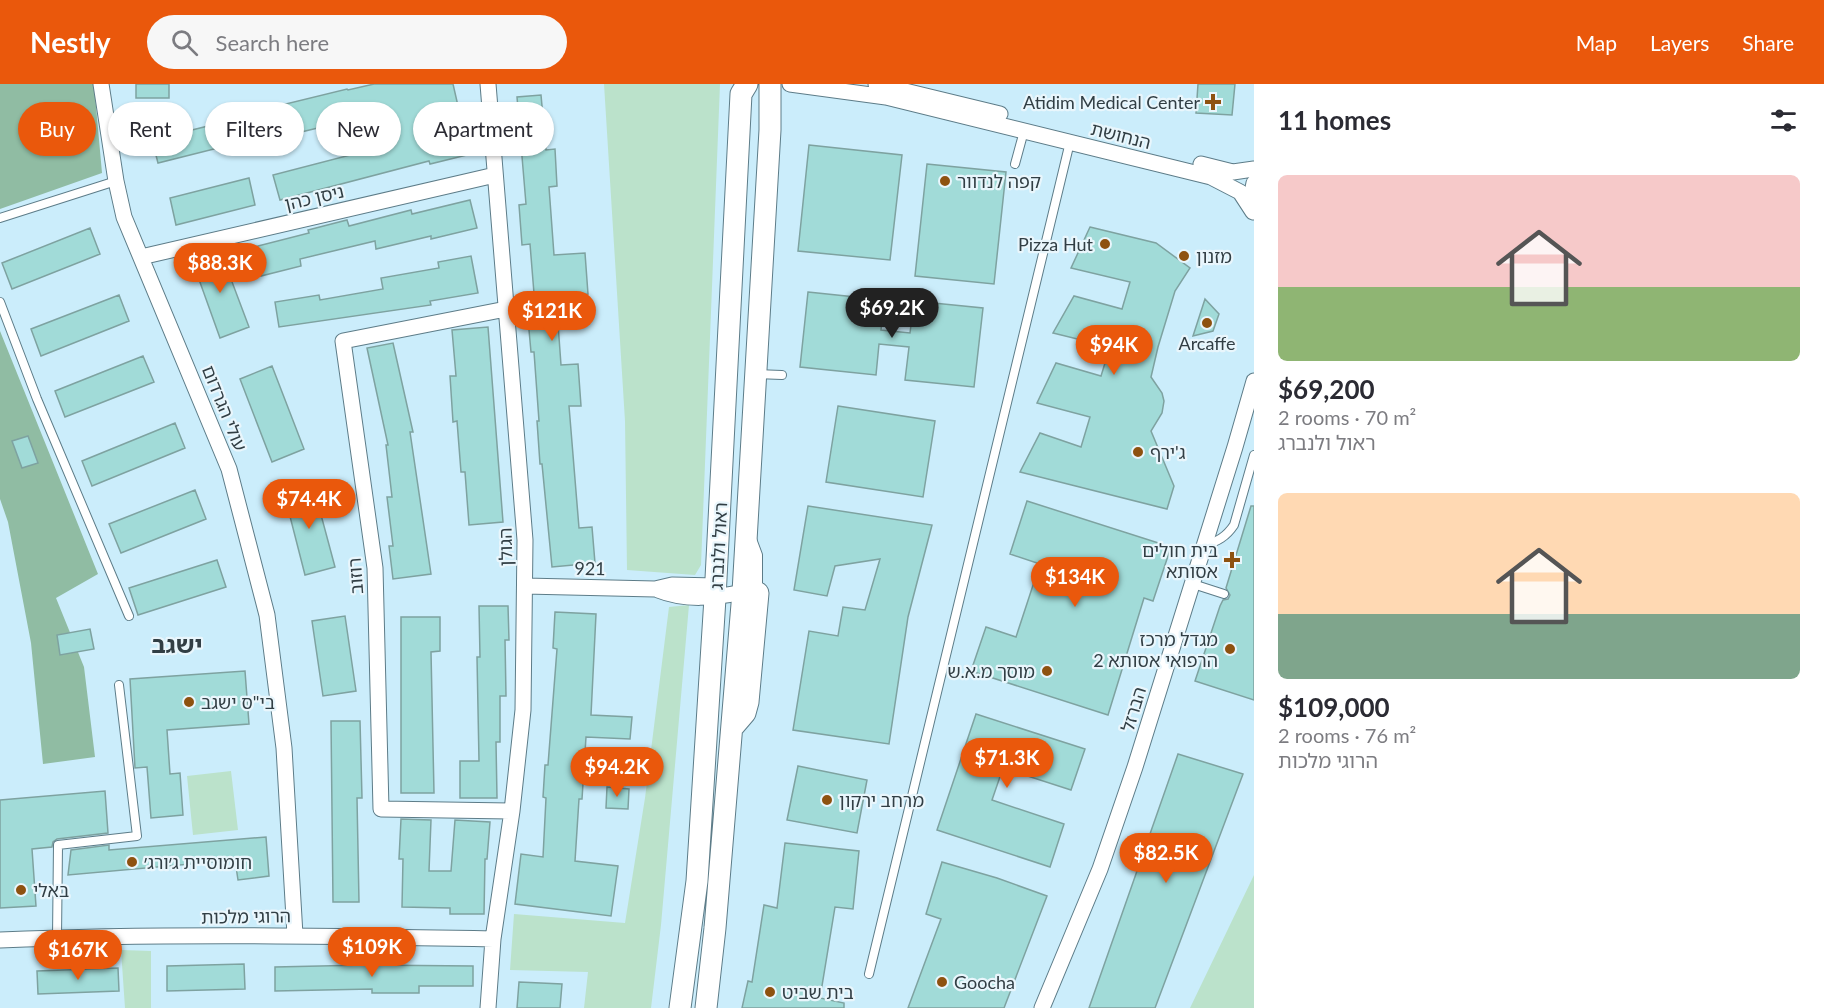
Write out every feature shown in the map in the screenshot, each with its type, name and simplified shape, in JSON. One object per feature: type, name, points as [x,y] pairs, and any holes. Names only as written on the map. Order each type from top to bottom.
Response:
[{"type":"street","name":"עולי הגרדום","points":[[101,84],[124,217],[229,469],[267,615],[284,748],[295,935]]},
{"type":"street","name":"הגולן","points":[[488,84],[525,540],[523,710],[512,811],[493,939],[488,1008]]},
{"type":"street","name":"ראול ולנברג","points":[[680,1008],[697,881],[716,592],[741,94],[747,84]]},
{"type":"street","name":"ראול ולנברג","points":[[706,1008],[716,928],[731,730],[751,593],[747,529],[770,130],[770,84]]},
{"type":"street","name":"הנחושת","points":[[790,84],[886,97],[1211,177],[1240,192],[1254,213]]},
{"type":"street","name":"הנחושת","points":[[876,84],[1224,170],[1254,169]]},
{"type":"street","name":"ניסן כהן","points":[[141,256],[495,175]]},
{"type":"street","points":[[1254,183],[1251,198],[1254,213]]},
{"type":"street","name":"רוזוב","points":[[506,309],[343,341],[375,568],[381,809],[512,811]]},
{"type":"street","name":"הברזל","points":[[1042,1008],[1100,869],[1124,801],[1254,381]]},
{"type":"street","name":"921","points":[[525,586],[655,589],[672,585],[716,592]]},
{"type":"street","points":[[716,592],[751,593]]},
{"type":"street","name":"הרוגי מלכות","points":[[0,940],[295,935],[493,939]]},
{"type":"lane","points":[[1015,164],[1024,131]]},
{"type":"lane","points":[[870,974],[1070,142]]},
{"type":"lane","points":[[0,218],[116,181]]},
{"type":"lane","points":[[0,303],[129,616]]},
{"type":"lane","points":[[756,374],[782,375]]},
{"type":"lane","points":[[1204,546],[1219,541],[1234,525],[1254,455]]},
{"type":"lane","points":[[1193,584],[1224,594]]},
{"type":"lane","points":[[57,938],[58,845],[137,836],[119,685]]},
{"type":"green space","points":[[0,84],[94,84],[96,102],[18,102],[18,156],[96,156],[96,106],[102,173],[0,209]]},
{"type":"green space","points":[[604,84],[720,84],[701,565],[695,575],[627,570],[625,421]]},
{"type":"green space","points":[[0,331],[98,574],[56,598],[84,667],[95,757],[43,764],[31,643],[8,522],[0,499]]},
{"type":"green space","points":[[689,605],[661,925],[651,1008],[584,1008],[588,972],[510,970],[514,914],[625,923],[645,798],[669,607]]},
{"type":"green space","points":[[231,771],[238,830],[193,835],[187,776]]},
{"type":"green space","points":[[1254,875],[1254,1008],[1190,1008]]},
{"type":"green space","points":[[121,950],[151,951],[151,1008],[125,1008]]},
{"type":"building","points":[[136,84],[169,84],[169,98],[136,98]]},
{"type":"building","points":[[374,84],[453,84],[457,102],[413,102],[413,156],[463,156],[430,164],[429,161],[280,200],[273,175],[346,156],[401,156],[401,102],[316,102],[316,128],[304,131],[304,102],[294,102]]},
{"type":"building","points":[[1198,84],[1235,84],[1232,115],[1196,113]]},
{"type":"building","points":[[541,95],[542,102],[517,102],[517,97]]},
{"type":"building","points":[[205,127],[205,151],[193,154],[193,130]]},
{"type":"building","points":[[809,145],[902,155],[890,260],[798,251]]},
{"type":"building","points":[[555,149],[557,186],[549,187],[554,255],[585,253],[588,294],[556,296],[561,365],[578,364],[581,406],[569,406],[579,528],[592,527],[595,563],[552,567],[542,464],[540,464],[534,352],[531,352],[528,319],[536,318],[530,244],[522,245],[519,205],[526,204],[522,156],[554,156]]},
{"type":"building","points":[[156,156],[186,156],[158,163]]},
{"type":"building","points":[[927,164],[1006,172],[994,284],[915,276]]},
{"type":"building","points":[[249,178],[255,205],[176,225],[170,198]]},
{"type":"building","points":[[470,200],[477,228],[376,249],[375,241],[300,259],[301,266],[261,276],[254,247],[309,233],[308,230],[347,220],[349,226],[411,210],[412,214]]},
{"type":"building","points":[[1090,227],[1156,243],[1190,268],[1175,291],[1151,377],[1162,393],[1164,401],[1162,413],[1151,431],[1174,486],[1167,509],[1020,472],[1040,433],[1081,447],[1090,417],[1037,403],[1056,363],[1101,376],[1110,347],[1053,333],[1074,296],[1122,309],[1130,282],[1071,268]]},
{"type":"building","points":[[90,228],[100,254],[12,289],[2,263]]},
{"type":"building","points":[[220,250],[249,327],[220,338],[192,260]]},
{"type":"building","points":[[471,256],[478,293],[430,301],[431,305],[279,327],[275,302],[319,295],[320,300],[383,289],[381,278],[439,268],[438,262]]},
{"type":"building","points":[[808,292],[884,300],[881,330],[910,333],[914,301],[983,308],[974,387],[905,380],[909,347],[879,344],[876,375],[800,367]]},
{"type":"building","points":[[119,295],[129,321],[41,356],[31,329]]},
{"type":"building","name":"Arcaffe","points":[[1205,299],[1219,314],[1213,331],[1193,336]]},
{"type":"building","points":[[488,327],[503,522],[469,525],[465,472],[461,472],[457,421],[453,422],[450,376],[456,376],[452,330]]},
{"type":"building","points":[[393,343],[413,432],[410,432],[431,574],[393,579],[389,546],[393,546],[387,497],[392,497],[386,445],[388,445],[367,348]]},
{"type":"building","points":[[143,356],[154,382],[65,417],[55,391]]},
{"type":"building","points":[[272,366],[304,449],[272,462],[240,379]]},
{"type":"building","points":[[838,406],[935,421],[923,497],[826,482]]},
{"type":"building","points":[[175,423],[185,448],[92,486],[82,461]]},
{"type":"building","points":[[28,436],[38,463],[22,468],[12,441]]},
{"type":"building","points":[[313,485],[335,567],[305,575],[284,493]]},
{"type":"building","points":[[195,490],[206,519],[121,553],[109,524]]},
{"type":"building","points":[[1027,501],[1171,547],[1153,601],[1144,598],[1108,715],[971,671],[986,627],[1016,637],[1040,564],[1010,554]]},
{"type":"building","points":[[808,506],[932,525],[908,617],[889,744],[793,730],[809,631],[838,636],[843,607],[865,610],[880,559],[835,566],[827,596],[794,590]]},
{"type":"building","name":"מגדל מרכז הרפואי אסותא 2","points":[[1251,506],[1254,506],[1254,700],[1195,681],[1220,606],[1223,600],[1228,599],[1230,595],[1226,588]]},
{"type":"building","points":[[217,560],[226,587],[138,615],[129,588]]},
{"type":"building","points":[[479,606],[508,606],[509,640],[505,640],[506,696],[500,696],[500,742],[496,742],[497,798],[460,798],[460,761],[479,761],[477,657],[480,657]]},
{"type":"building","points":[[555,612],[596,614],[591,715],[632,717],[630,739],[586,737],[582,799],[579,799],[575,861],[618,866],[611,916],[515,904],[521,854],[543,857],[545,765],[548,765],[557,649],[553,648]]},
{"type":"building","points":[[345,616],[356,691],[323,696],[312,621]]},
{"type":"building","points":[[401,617],[440,617],[440,651],[431,652],[434,793],[401,793]]},
{"type":"building","points":[[90,629],[94,649],[60,655],[57,635]]},
{"type":"building","name":"בי\"ס ישגב","points":[[245,671],[249,724],[167,730],[170,774],[180,773],[183,815],[151,818],[147,767],[135,768],[130,679]]},
{"type":"building","points":[[976,714],[1085,749],[1071,790],[1003,768],[992,800],[1064,824],[1050,867],[937,830]]},
{"type":"building","points":[[331,721],[360,721],[362,798],[357,798],[359,902],[333,902]]},
{"type":"building","points":[[1178,754],[1243,774],[1155,1008],[1089,1008]]},
{"type":"building","name":"מרחב ירקון","points":[[798,766],[867,780],[857,833],[787,820]]},
{"type":"building","points":[[607,787],[629,789],[628,809],[606,808]]},
{"type":"building","points":[[105,791],[108,833],[57,839],[53,842],[52,847],[32,849],[36,906],[0,908],[0,800]]},
{"type":"building","points":[[401,819],[431,820],[429,871],[451,871],[455,820],[490,822],[487,859],[485,859],[484,914],[450,914],[450,908],[402,907],[403,859],[399,859]]},
{"type":"building","points":[[266,837],[269,876],[238,880],[235,860],[68,875],[71,850],[109,845],[109,850]]},
{"type":"building","points":[[785,843],[859,851],[853,909],[835,907],[820,998],[844,1003],[844,1008],[742,1008],[748,981],[752,982],[764,905],[777,908]]},
{"type":"building","points":[[942,862],[1047,896],[1004,1008],[908,1008],[941,919],[926,914]]},
{"type":"building","points":[[244,964],[245,989],[167,991],[167,966]]},
{"type":"building","points":[[473,966],[473,986],[419,986],[419,993],[372,993],[372,989],[275,991],[275,967]]},
{"type":"building","points":[[118,968],[119,991],[38,994],[37,971]]},
{"type":"building","points":[[519,982],[562,984],[560,1008],[517,1008]]},
{"type":"place","name":"Atidim Medical Center","points":[[1213,102]]},
{"type":"place","name":"קפה לנדוור","points":[[945,181]]},
{"type":"place","name":"Pizza Hut","points":[[1105,244]]},
{"type":"place","name":"מזנון","points":[[1184,256]]},
{"type":"place","name":"Arcaffe","points":[[1207,323]]},
{"type":"place","name":"ג'ירף","points":[[1138,452]]},
{"type":"place","name":"בית חולים אסותא","points":[[1232,560]]},
{"type":"place","name":"מגדל מרכז הרפואי אסותא 2","points":[[1230,649]]},
{"type":"place","name":"מוסך מ.א.ש","points":[[1047,671]]},
{"type":"place","name":"בי\"ס ישגב","points":[[189,702]]},
{"type":"place","name":"מרחב ירקון","points":[[827,800]]},
{"type":"place","name":"חומוסיית ג׳ורג׳","points":[[132,862]]},
{"type":"place","name":"באלי","points":[[21,890]]},
{"type":"place","name":"Goocha","points":[[942,982]]},
{"type":"place","name":"בית שביט","points":[[770,992]]},
{"type":"district","name":"ישגב","points":[[177,643]]}]
